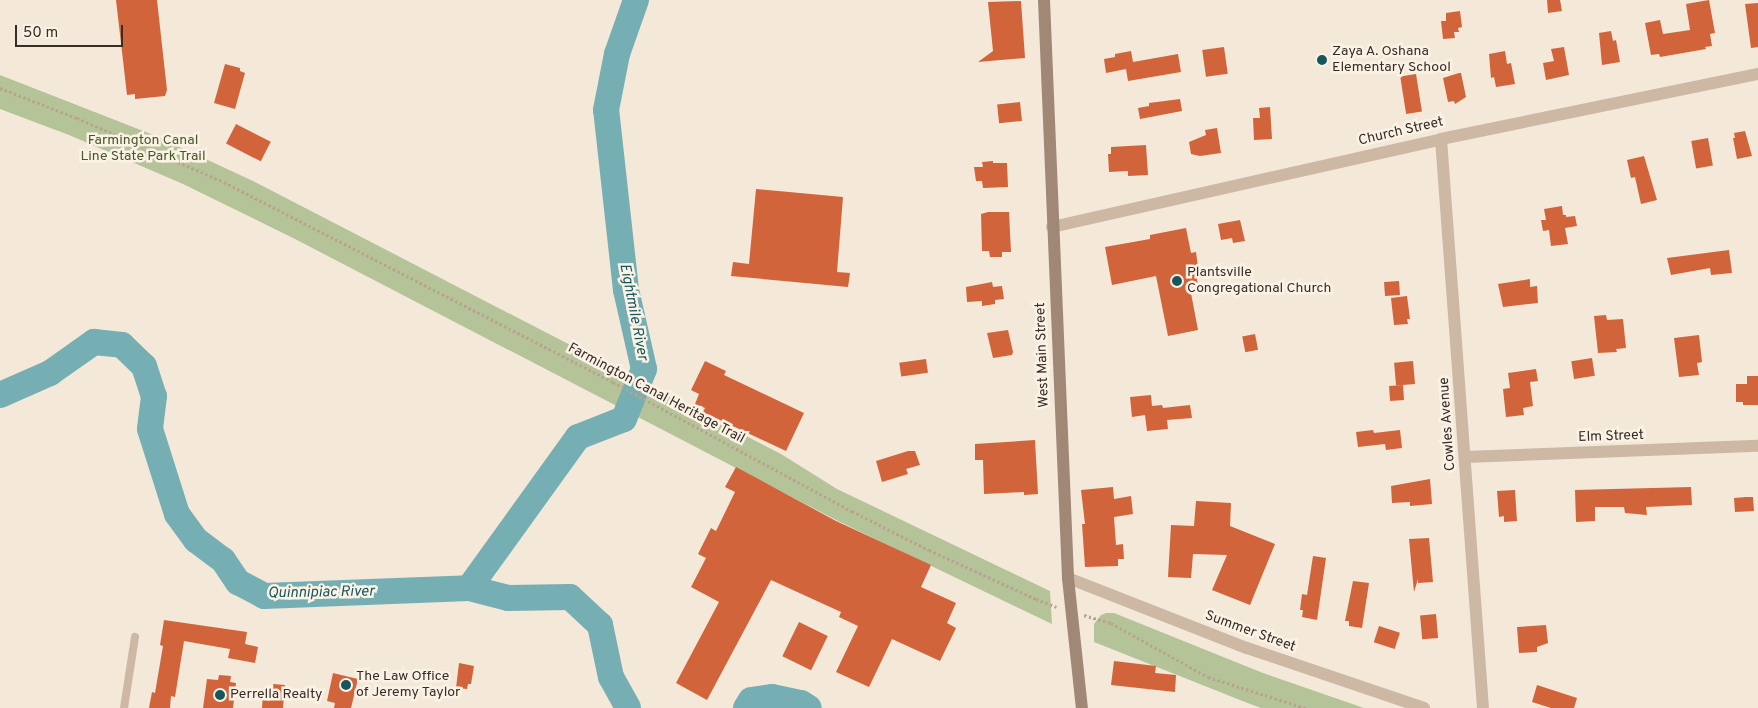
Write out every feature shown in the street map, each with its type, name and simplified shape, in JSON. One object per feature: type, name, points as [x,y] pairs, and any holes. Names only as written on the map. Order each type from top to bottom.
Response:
[{"type":"main road","name":"West Main Street","points":[[1044,0],[1068,578],[1082,708]]},
{"type":"street","name":"Church Street","points":[[1052,226],[1441,139],[1758,74]]},
{"type":"street","name":"Cowles Avenue","points":[[1441,139],[1483,708]]},
{"type":"street","name":"Elm Street","points":[[1465,457],[1758,446]]},
{"type":"street","name":"Summer Street","points":[[1068,578],[1247,648],[1424,708]]},
{"type":"lane","points":[[124,708],[135,638]]},
{"type":"path","name":"Farmington Canal Heritage Trail","points":[[0,88],[92,124],[224,182],[613,382],[852,511],[929,550],[1036,599],[1071,612],[1111,623],[1208,677],[1306,708]]},
{"type":"green space","name":"Farmington Canal Line State Park Trail","points":[[0,75],[156,136],[253,181],[781,454],[837,489],[1050,591],[1052,624],[838,521],[295,239],[183,184],[69,135],[0,109]]},
{"type":"green space","points":[[1114,613],[1263,673],[1364,708],[1261,708],[1094,642],[1094,624],[1101,615]]},
{"type":"building","points":[[116,0],[157,0],[167,90],[165,96],[135,99],[135,94],[127,95]]},
{"type":"building","points":[[1547,0],[1560,0],[1562,11],[1548,13]]},
{"type":"building","points":[[1709,0],[1715,33],[1710,34],[1712,46],[1705,47],[1706,49],[1660,57],[1659,54],[1651,55],[1645,23],[1660,20],[1663,34],[1690,30],[1686,4]]},
{"type":"building","points":[[1021,1],[1025,58],[978,62],[993,51],[988,2]]},
{"type":"building","points":[[1758,3],[1758,47],[1751,48],[1745,4]]},
{"type":"building","points":[[1460,11],[1462,27],[1458,28],[1459,32],[1454,32],[1455,38],[1443,39],[1441,21],[1446,21],[1446,13]]},
{"type":"building","points":[[1611,31],[1613,41],[1616,40],[1620,62],[1602,65],[1599,33]]},
{"type":"building","points":[[1224,47],[1228,74],[1206,77],[1202,50]]},
{"type":"building","points":[[1564,47],[1569,75],[1546,80],[1543,63],[1554,61],[1551,49]]},
{"type":"building","points":[[1131,51],[1133,62],[1178,54],[1181,72],[1128,81],[1126,69],[1106,73],[1104,59],[1115,57],[1115,54]]},
{"type":"building","points":[[1505,51],[1507,64],[1511,63],[1515,84],[1496,87],[1494,77],[1491,78],[1489,54]]},
{"type":"building","points":[[225,64],[240,68],[240,71],[245,73],[235,109],[214,103]]},
{"type":"building","points":[[1461,73],[1466,97],[1455,104],[1454,101],[1448,102],[1443,78]]},
{"type":"building","points":[[1416,74],[1422,112],[1406,114],[1400,77]]},
{"type":"building","points":[[1180,99],[1182,111],[1140,119],[1138,108],[1149,106],[1149,103]]},
{"type":"building","points":[[1020,102],[1022,121],[999,123],[997,104]]},
{"type":"building","points":[[1270,107],[1272,139],[1254,140],[1253,118],[1260,118],[1259,108]]},
{"type":"building","points":[[236,124],[271,142],[261,161],[226,144]]},
{"type":"building","points":[[1217,128],[1221,153],[1200,156],[1191,154],[1189,142],[1206,135],[1205,130]]},
{"type":"building","points":[[1745,131],[1752,156],[1737,159],[1733,138],[1735,138],[1734,133]]},
{"type":"building","points":[[1708,138],[1713,166],[1696,169],[1691,141]]},
{"type":"building","points":[[1146,145],[1148,175],[1128,176],[1128,171],[1109,172],[1108,154],[1111,154],[1111,147]]},
{"type":"building","points":[[1644,156],[1657,200],[1641,204],[1635,177],[1631,178],[1627,160]]},
{"type":"building","points":[[993,161],[993,163],[1007,163],[1008,187],[983,188],[982,181],[976,181],[974,167],[983,167],[982,162]]},
{"type":"building","points":[[756,189],[843,197],[837,272],[850,273],[848,287],[731,276],[733,262],[749,264]]},
{"type":"building","points":[[1562,206],[1563,215],[1566,215],[1566,217],[1575,216],[1577,226],[1565,228],[1568,244],[1551,246],[1549,230],[1543,231],[1541,220],[1546,220],[1544,209]]},
{"type":"building","points":[[1009,212],[1011,252],[1002,252],[1002,257],[990,257],[989,251],[982,251],[981,214]]},
{"type":"building","points":[[1240,220],[1245,241],[1233,243],[1232,238],[1221,240],[1218,224]]},
{"type":"building","name":"Plantsville Congregational Church","points":[[1186,228],[1191,253],[1196,252],[1198,267],[1195,267],[1198,286],[1190,288],[1198,330],[1168,336],[1156,276],[1112,285],[1105,247],[1150,239],[1150,235]]},
{"type":"building","points":[[1729,250],[1732,273],[1711,275],[1710,268],[1671,275],[1667,258]]},
{"type":"building","points":[[1530,279],[1530,287],[1537,286],[1538,303],[1503,307],[1498,284]]},
{"type":"building","points":[[1399,281],[1400,295],[1385,296],[1384,282]]},
{"type":"building","points":[[992,282],[993,287],[1002,286],[1004,299],[995,300],[995,304],[982,306],[982,301],[967,302],[966,287]]},
{"type":"building","points":[[1407,296],[1410,319],[1407,319],[1408,324],[1394,325],[1391,298]]},
{"type":"building","points":[[1606,315],[1607,320],[1623,319],[1626,348],[1616,349],[1617,352],[1598,353],[1594,316]]},
{"type":"building","points":[[1008,330],[1012,355],[993,358],[987,333]]},
{"type":"building","points":[[1255,334],[1258,350],[1245,352],[1242,336]]},
{"type":"building","points":[[1699,335],[1702,362],[1697,363],[1699,375],[1679,377],[1674,338]]},
{"type":"building","points":[[1592,358],[1595,376],[1574,379],[1571,361]]},
{"type":"building","points":[[926,359],[928,373],[901,377],[899,363]]},
{"type":"building","points":[[705,361],[726,371],[724,375],[804,413],[786,451],[703,412],[705,408],[695,404],[699,394],[691,390]]},
{"type":"building","points":[[1413,361],[1415,384],[1396,386],[1394,363]]},
{"type":"building","points":[[1536,369],[1538,381],[1530,382],[1533,406],[1523,408],[1524,415],[1506,417],[1503,389],[1510,388],[1508,373]]},
{"type":"building","points":[[1747,376],[1758,376],[1758,405],[1743,405],[1743,402],[1736,402],[1736,384],[1747,384]]},
{"type":"building","points":[[1403,385],[1404,400],[1390,401],[1389,386]]},
{"type":"building","points":[[1151,395],[1152,406],[1162,405],[1163,408],[1190,405],[1192,418],[1167,420],[1168,429],[1147,431],[1145,415],[1132,417],[1130,397]]},
{"type":"building","points":[[1373,430],[1374,433],[1400,430],[1402,448],[1386,450],[1385,444],[1358,447],[1356,432]]},
{"type":"building","points":[[1035,440],[1038,494],[1024,495],[1024,492],[984,494],[983,460],[975,460],[975,444]]},
{"type":"building","points":[[908,451],[915,451],[920,465],[906,469],[908,474],[882,482],[876,461]]},
{"type":"building","points":[[736,467],[836,521],[931,565],[921,587],[956,603],[947,623],[956,628],[940,661],[892,639],[869,687],[836,672],[858,626],[839,617],[841,612],[771,580],[707,700],[676,683],[719,602],[691,587],[706,558],[698,554],[711,528],[716,531],[735,492],[725,487]]},
{"type":"building","points":[[1430,479],[1432,504],[1410,506],[1410,502],[1392,503],[1391,486]]},
{"type":"building","points":[[1113,487],[1114,499],[1131,496],[1133,514],[1114,517],[1116,545],[1123,544],[1124,559],[1118,559],[1118,566],[1085,567],[1082,524],[1085,524],[1081,490]]},
{"type":"building","points":[[1691,487],[1692,505],[1646,507],[1647,515],[1625,513],[1624,507],[1595,507],[1595,521],[1576,522],[1575,490]]},
{"type":"building","points":[[1515,490],[1517,521],[1504,522],[1504,516],[1499,517],[1497,491]]},
{"type":"building","points":[[1753,497],[1754,511],[1735,512],[1734,498]]},
{"type":"building","points":[[1196,501],[1231,503],[1230,526],[1275,544],[1250,605],[1212,590],[1227,555],[1193,554],[1191,578],[1168,577],[1171,525],[1194,526]]},
{"type":"building","points":[[1429,538],[1433,582],[1418,583],[1418,579],[1414,592],[1409,539]]},
{"type":"building","points":[[1313,556],[1326,558],[1317,620],[1302,617],[1303,610],[1300,610],[1302,594],[1307,595]]},
{"type":"building","points":[[1353,581],[1369,583],[1362,628],[1349,626],[1349,621],[1345,621]]},
{"type":"building","points":[[1436,614],[1438,638],[1422,639],[1420,615]]},
{"type":"building","points":[[164,620],[247,632],[245,644],[258,647],[255,663],[228,658],[230,649],[184,641],[175,697],[171,696],[170,708],[149,708],[152,692],[155,693],[163,646],[160,645]]},
{"type":"building","points":[[799,622],[828,636],[811,670],[782,656]]},
{"type":"building","points":[[1546,625],[1548,643],[1537,647],[1537,652],[1519,653],[1517,627]]},
{"type":"building","points":[[1379,626],[1400,633],[1395,649],[1374,642]]},
{"type":"building","points":[[1114,661],[1156,666],[1155,673],[1176,675],[1175,692],[1111,685]]},
{"type":"building","points":[[459,663],[474,666],[471,684],[468,684],[467,689],[456,688]]},
{"type":"building","points":[[333,673],[358,679],[351,708],[334,708],[335,703],[327,701]]},
{"type":"building","name":"Perrella Realty","points":[[219,675],[231,676],[230,682],[236,683],[233,708],[203,708],[207,679],[218,680]]},
{"type":"building","points":[[273,684],[285,685],[283,708],[262,708],[263,694],[272,695]]},
{"type":"building","points":[[1537,685],[1577,698],[1574,708],[1551,708],[1532,702]]},
{"type":"waterway","name":"Eightmile River","points":[[469,588],[578,437],[624,419],[644,369],[626,290],[606,110],[617,54],[636,0]]},
{"type":"waterway","name":"Quinnipiac River","points":[[0,395],[50,373],[94,342],[122,345],[144,366],[154,396],[150,429],[177,514],[196,540],[223,560],[238,582],[264,596],[469,588],[508,598],[570,597],[600,625],[611,677],[628,708]]},
{"type":"waterway","name":"Quinnipiac River","points":[[746,708],[751,700],[772,697],[801,703],[809,708]]},
{"type":"place","name":"Zaya A. Oshana Elementary School","points":[[1322,60]]},
{"type":"place","name":"Plantsville Congregational Church","points":[[1177,281]]},
{"type":"place","name":"The Law Office of Jeremy Taylor","points":[[346,685]]},
{"type":"place","name":"Perrella Realty","points":[[220,695]]}]
